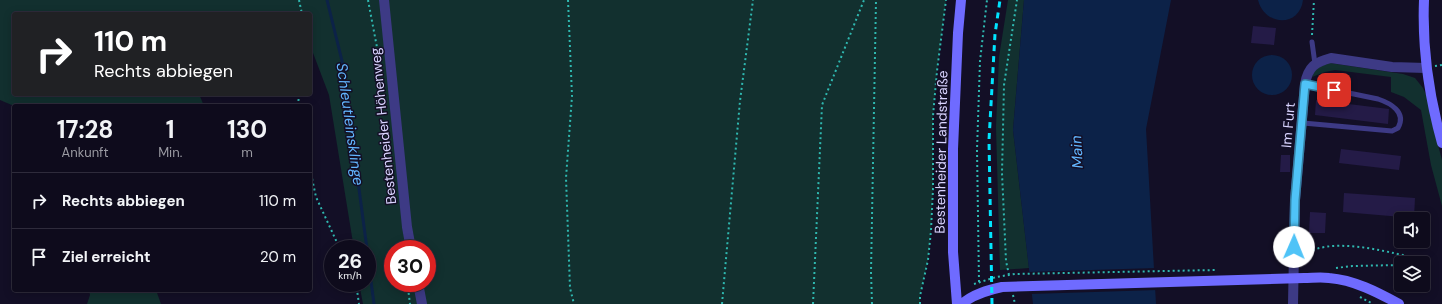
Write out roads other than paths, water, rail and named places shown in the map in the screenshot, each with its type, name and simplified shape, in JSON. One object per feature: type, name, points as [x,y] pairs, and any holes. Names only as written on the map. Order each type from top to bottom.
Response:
[{"type":"main road","name":"Bestenheider Landstraße","points":[[958,304],[953,252],[953,157],[958,33],[961,0]]},
{"type":"main road","points":[[1424,0],[1426,68],[1442,143]]},
{"type":"main road","points":[[962,304],[974,296],[1002,287],[1329,278],[1356,284],[1399,304]]},
{"type":"street","name":"Bestenheider Höhenweg","points":[[384,0],[409,240]]},
{"type":"street","points":[[1315,64],[1322,60],[1331,58],[1392,67],[1426,68]]},
{"type":"street","name":"Im Furt","points":[[1293,304],[1295,200],[1303,123],[1305,84],[1309,71],[1315,64]]},
{"type":"street","points":[[420,292],[422,304]]},
{"type":"lane","points":[[1312,42],[1315,64]]},
{"type":"lane","points":[[1303,123],[1392,130],[1398,128],[1400,121],[1400,115],[1397,109],[1388,102],[1305,84]]},
{"type":"water","name":"Main","points":[[1024,0],[1171,0],[1146,129],[1156,304],[1033,304],[1013,130]]},
{"type":"water","points":[[1258,0],[1303,0],[1296,15],[1289,19],[1282,20],[1275,19],[1268,15],[1262,9]]},
{"type":"water","points":[[1276,55],[1283,58],[1289,64],[1292,75],[1291,83],[1283,92],[1276,95],[1268,95],[1261,92],[1253,83],[1252,71],[1255,64],[1264,56]]},
{"type":"waterway","name":"Schleutleinsklinge","points":[[327,0],[342,61],[366,240]]},
{"type":"waterway","name":"Schleutleinsklinge","points":[[372,292],[374,304]]},
{"type":"railway","points":[[992,304],[989,140],[995,34],[1000,0]]}]
